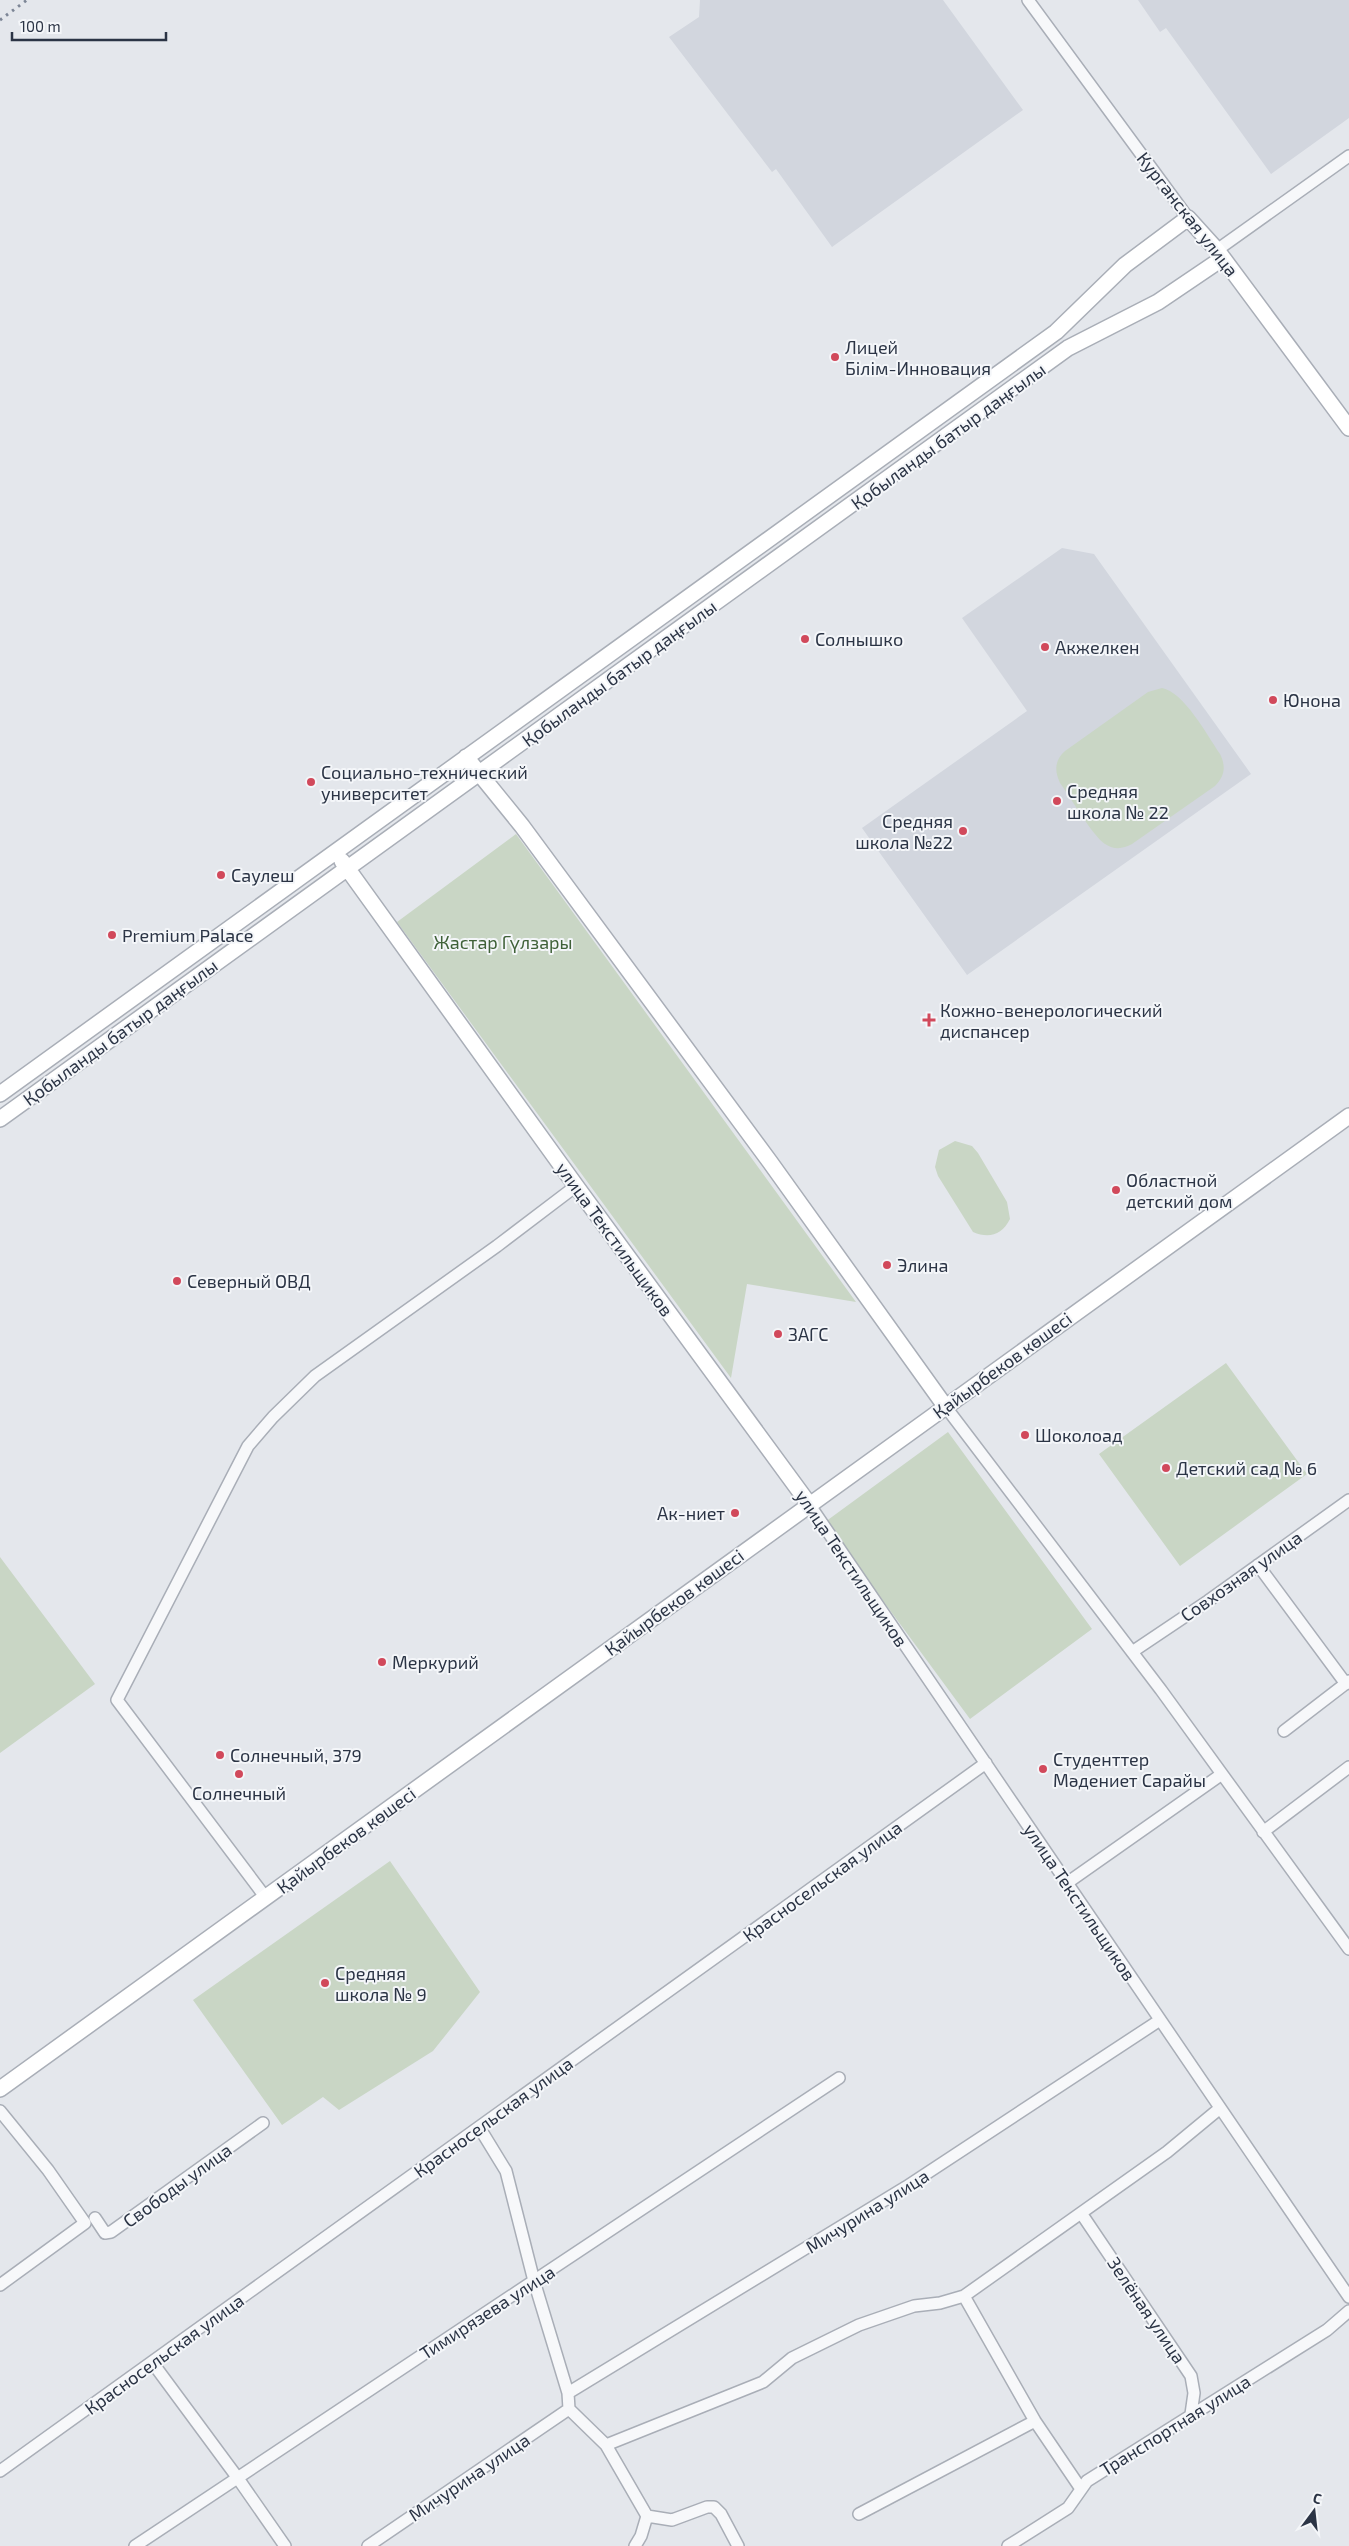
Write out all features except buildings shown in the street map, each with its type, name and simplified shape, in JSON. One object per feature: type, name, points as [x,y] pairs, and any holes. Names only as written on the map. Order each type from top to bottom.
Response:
[{"type":"street","name":"Курганская улица","points":[[1028,0],[1188,218],[1220,254],[1349,428]]},
{"type":"street","name":"Қобыланды батыр даңғылы","points":[[0,1119],[347,868],[481,774],[1068,348],[1158,302],[1349,156]]},
{"type":"street","name":"Қобыланды батыр даңғылы","points":[[0,1094],[1056,332],[1124,265],[1188,218]]},
{"type":"street","points":[[466,758],[481,774],[770,1162],[945,1406],[1132,1652],[1349,1949]]},
{"type":"street","name":"улица Текстильщиков","points":[[335,852],[809,1504],[1349,2298]]},
{"type":"street","name":"Қайырбеков көшесі","points":[[0,2089],[1349,1116]]},
{"type":"street","points":[[266,1898],[116,1700],[248,1446],[273,1417],[315,1376],[497,1246],[576,1186]]},
{"type":"street","name":"Совхозная улица","points":[[1132,1652],[1349,1500]]},
{"type":"street","points":[[1258,1565],[1347,1682],[1284,1731]]},
{"type":"street","name":"Красносельская улица","points":[[0,2471],[986,1763]]},
{"type":"street","points":[[1263,1832],[1349,1767]]},
{"type":"street","points":[[1067,1883],[1222,1774]]},
{"type":"street","name":"Мичурина улица","points":[[568,2393],[906,2187],[1160,2020]]},
{"type":"street","name":"Тимирязева улица","points":[[135,2546],[840,2078]]},
{"type":"street","points":[[606,2445],[768,2380],[792,2358],[859,2325],[914,2306],[964,2296],[1167,2152],[1219,2109]]},
{"type":"street","points":[[0,2111],[90,2220],[0,2286]]},
{"type":"street","name":"Свободы улица","points":[[90,2220],[105,2233],[111,2232],[263,2123]]},
{"type":"street","points":[[479,2128],[506,2172],[534,2281],[568,2393],[569,2408],[606,2445],[647,2516],[641,2536],[635,2546]]},
{"type":"street","name":"Зелёная улица","points":[[1081,2213],[1191,2376],[1194,2392],[1191,2414]]},
{"type":"street","points":[[964,2296],[1035,2421],[1081,2489]]},
{"type":"street","name":"Транспортная улица","points":[[1008,2546],[1068,2508],[1087,2481],[1327,2330],[1349,2311]]},
{"type":"street","points":[[152,2362],[237,2477],[285,2546]]},
{"type":"street","name":"Мичурина улица","points":[[368,2546],[569,2408]]},
{"type":"street","points":[[858,2514],[1035,2421]]},
{"type":"street","points":[[647,2516],[672,2520],[707,2507],[714,2507],[721,2514],[738,2546]]},
{"type":"shaded area","points":[[700,0],[943,0],[1023,110],[832,247],[776,169],[772,172],[669,37],[699,17]]},
{"type":"shaded area","points":[[1138,0],[1349,0],[1349,118],[1271,174],[1166,28],[1160,32]]},
{"type":"shaded area","name":"Средняя школа № 22","points":[[1062,548],[1094,554],[1251,774],[967,975],[862,828],[1027,711],[962,618]]},
{"type":"green space","points":[[1162,688],[1179,697],[1202,726],[1222,758],[1223,775],[1215,786],[1132,844],[1122,848],[1115,848],[1105,844],[1094,833],[1082,816],[1060,783],[1056,770],[1057,762],[1065,751],[1148,692]]},
{"type":"green space","name":"Жастар Гүлзары","points":[[516,834],[856,1302],[747,1284],[731,1378],[397,922]]},
{"type":"green space","points":[[955,1141],[972,1146],[978,1153],[1007,1202],[1010,1219],[999,1232],[984,1235],[973,1232],[938,1176],[935,1167],[939,1150]]},
{"type":"green space","points":[[1226,1363],[1307,1474],[1180,1566],[1099,1454]]},
{"type":"green space","points":[[948,1432],[1092,1629],[970,1719],[825,1522]]},
{"type":"green space","points":[[0,1557],[95,1684],[0,1753]]},
{"type":"green space","points":[[390,1861],[480,1992],[433,2051],[339,2110],[323,2097],[282,2125],[193,2000]]},
{"type":"railway","points":[[0,20],[27,0]]},
{"type":"place","name":"Лицей Білім-Инновация","points":[[835,357]]},
{"type":"place","name":"Солнышко","points":[[805,639]]},
{"type":"place","name":"Акжелкен","points":[[1045,647]]},
{"type":"place","name":"Юнона","points":[[1273,700]]},
{"type":"place","name":"Социально-технический университет","points":[[311,782]]},
{"type":"place","name":"Средняя школа № 22","points":[[1057,801]]},
{"type":"place","name":"Средняя школа №22","points":[[963,831]]},
{"type":"place","name":"Саулеш","points":[[221,875]]},
{"type":"place","name":"Premium Palace","points":[[112,935]]},
{"type":"place","name":"Кожно-венерологический диспансер","points":[[929,1020]]},
{"type":"place","name":"Областной детский дом","points":[[1116,1190]]},
{"type":"place","name":"Элина","points":[[887,1265]]},
{"type":"place","name":"Северный ОВД","points":[[177,1281]]},
{"type":"place","name":"ЗАГС","points":[[778,1334]]},
{"type":"place","name":"Шоколоад","points":[[1025,1435]]},
{"type":"place","name":"Детский сад № 6","points":[[1166,1468]]},
{"type":"place","name":"Ак-ниет","points":[[735,1513]]},
{"type":"place","name":"Меркурий","points":[[382,1662]]},
{"type":"place","name":"Солнечный, 379","points":[[220,1755]]},
{"type":"place","name":"Студенттер Мәдениет Сарайы","points":[[1043,1769]]},
{"type":"place","name":"Солнечный","points":[[239,1774]]},
{"type":"place","name":"Средняя школа № 9","points":[[325,1983]]}]
